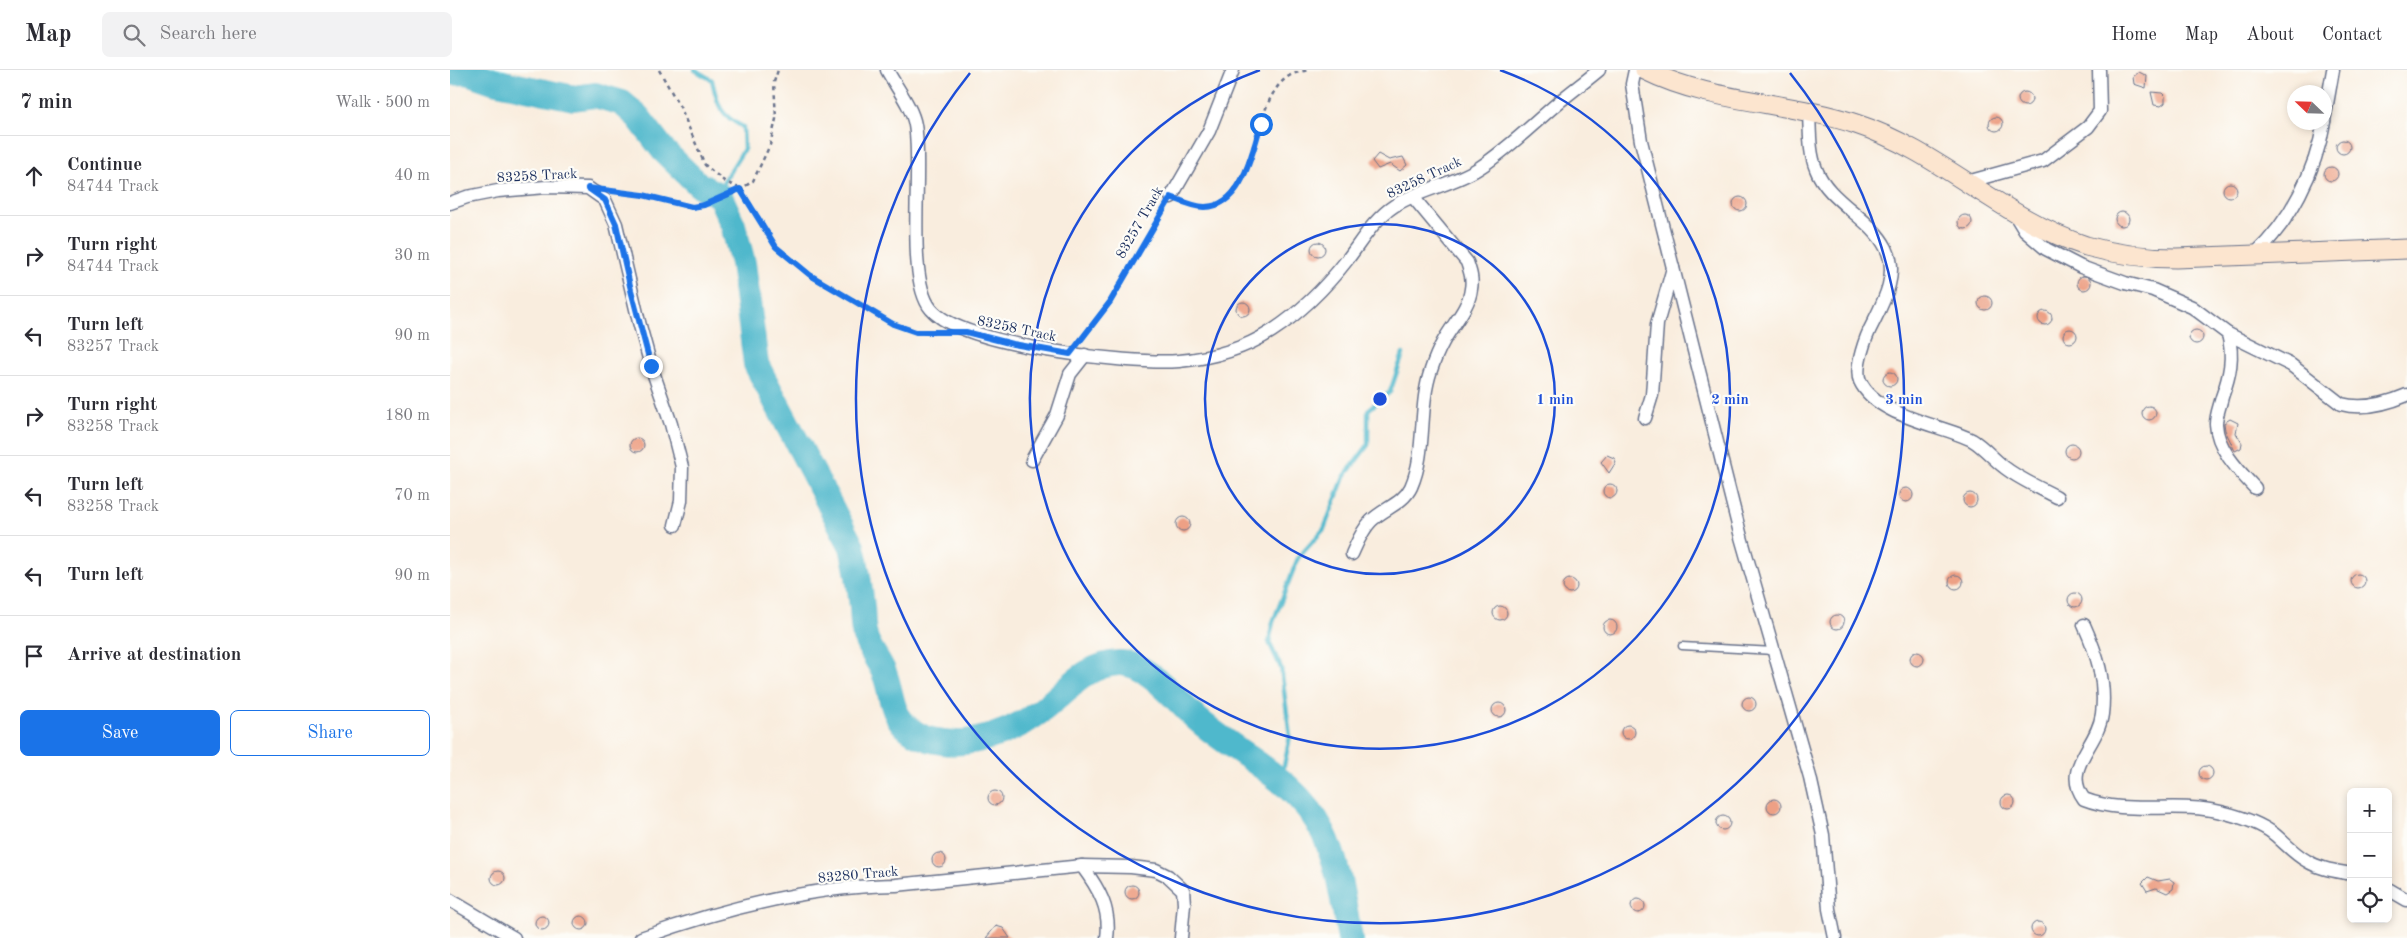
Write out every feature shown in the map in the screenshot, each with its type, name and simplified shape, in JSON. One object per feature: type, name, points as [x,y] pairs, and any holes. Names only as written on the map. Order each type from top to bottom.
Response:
[{"type":"street","name":"83258 Track","points":[[887,70],[915,121],[918,254],[924,298],[932,310],[966,332],[1013,344],[1070,354],[1178,361],[1209,357],[1237,349],[1271,332],[1304,307],[1331,280],[1392,207],[1413,197],[1440,188],[1479,168],[1599,70]]},
{"type":"street","name":"83257 Track","points":[[1171,197],[1209,131],[1233,70]]},
{"type":"street","points":[[1635,70],[1632,84],[1641,141],[1741,537],[1818,811],[1835,938]]},
{"type":"street","points":[[1645,70],[1687,86],[1838,118],[1879,133],[1905,145],[2011,209],[2086,246],[2158,258],[2407,249]]},
{"type":"street","points":[[1967,182],[2043,161],[2088,127],[2100,111],[2099,70]]},
{"type":"street","points":[[2330,85],[2332,70]]},
{"type":"street","points":[[1809,113],[1812,154],[1817,171],[1828,188],[1859,217],[1885,247],[1891,261],[1890,281],[1882,305],[1867,336],[1858,369],[1860,381],[1885,406],[1916,420],[1974,441],[2005,468],[2056,497]]},
{"type":"street","points":[[2254,256],[2272,239],[2287,216],[2314,162],[2322,130]]},
{"type":"street","name":"83258 Track","points":[[450,203],[467,197],[498,191],[546,187],[588,188]]},
{"type":"street","points":[[588,188],[605,200],[616,224],[646,348],[672,424],[682,467],[683,483],[675,525]]},
{"type":"street","points":[[1352,554],[1369,522],[1383,510],[1398,503],[1411,486],[1420,446],[1430,372],[1442,343],[1472,290],[1472,275],[1467,262],[1413,197]]},
{"type":"street","points":[[2011,209],[2025,231],[2060,257],[2098,273],[2175,298],[2192,307],[2228,334],[2291,365],[2341,404],[2351,407],[2380,404],[2407,395]]},
{"type":"street","points":[[1645,418],[1652,395],[1657,324],[1673,268]]},
{"type":"street","points":[[2228,334],[2232,350],[2232,363],[2216,422],[2218,434],[2228,456],[2255,488]]},
{"type":"street","points":[[1032,460],[1056,415],[1070,374],[1085,355]]},
{"type":"street","points":[[2084,625],[2096,652],[2103,676],[2104,701],[2102,717],[2096,734],[2075,777],[2077,789],[2084,799],[2117,807],[2187,807],[2220,812],[2245,819],[2273,833],[2298,856],[2308,862],[2322,868],[2347,873]]},
{"type":"street","points":[[1082,866],[1099,890],[1106,906],[1109,924],[1107,938]]},
{"type":"street","name":"83280 Track","points":[[641,938],[707,916],[804,894],[865,886],[896,885],[1082,866],[1131,866],[1156,870],[1168,876],[1183,890],[1184,904],[1181,938]]},
{"type":"street","points":[[2392,891],[2407,900]]},
{"type":"street","points":[[450,900],[514,938]]},
{"type":"lane","points":[[1682,646],[1774,651]]},
{"type":"path","points":[[659,70],[680,107],[705,165],[724,182],[740,189],[776,247],[810,275],[893,324],[916,332],[941,332]]},
{"type":"path","points":[[740,189],[753,181],[770,145],[776,119],[774,82],[778,70]]},
{"type":"path","points":[[1171,197],[1205,207],[1218,204],[1228,198],[1239,185],[1268,103],[1278,88],[1292,74],[1308,70]]},
{"type":"path","name":"83258 Track","points":[[588,188],[643,195],[692,207],[704,205],[740,189]]},
{"type":"path","name":"83257 Track","points":[[1070,354],[1110,302],[1171,197]]},
{"type":"building","points":[[2139,72],[2147,76],[2146,88],[2134,84],[2133,77]]},
{"type":"building","points":[[2022,92],[2028,92],[2032,99],[2028,106],[2022,106],[2018,102],[2018,96]]},
{"type":"building","points":[[2151,92],[2162,93],[2165,96],[2165,103],[2161,106],[2154,105]]},
{"type":"building","points":[[1993,117],[1999,117],[2003,124],[1999,131],[1993,131],[1989,127],[1989,121]]},
{"type":"building","points":[[2340,140],[2346,140],[2350,147],[2346,154],[2340,154],[2336,150],[2336,144]]},
{"type":"building","points":[[1378,154],[1389,160],[1403,157],[1407,165],[1400,171],[1390,164],[1378,169],[1372,161]]},
{"type":"building","points":[[2328,167],[2334,167],[2338,174],[2334,181],[2328,181],[2324,177],[2324,171]]},
{"type":"building","points":[[2227,183],[2233,183],[2237,190],[2233,197],[2227,197],[2223,193],[2223,187]]},
{"type":"building","points":[[1737,197],[1743,197],[1747,204],[1743,211],[1737,211],[1733,207],[1733,201]]},
{"type":"building","points":[[2119,212],[2125,212],[2129,219],[2125,226],[2119,226],[2115,222],[2115,216]]},
{"type":"building","points":[[1962,215],[1968,215],[1972,222],[1968,229],[1962,229],[1958,225],[1958,219]]},
{"type":"building","points":[[1315,242],[1321,242],[1325,249],[1321,256],[1315,256],[1311,252],[1311,246]]},
{"type":"building","points":[[2081,276],[2087,276],[2091,283],[2087,290],[2081,290],[2077,286],[2077,280]]},
{"type":"building","points":[[1982,296],[1988,296],[1992,303],[1988,310],[1982,310],[1978,306],[1978,300]]},
{"type":"building","points":[[1240,302],[1246,302],[1250,309],[1246,316],[1240,316],[1236,312],[1236,306]]},
{"type":"building","points":[[2042,311],[2048,311],[2052,318],[2048,325],[2042,325],[2038,321],[2038,315]]},
{"type":"building","points":[[2067,329],[2073,329],[2077,336],[2073,343],[2067,343],[2063,339],[2063,333]]},
{"type":"building","points":[[2193,330],[2199,330],[2203,337],[2199,344],[2193,344],[2189,340],[2189,334]]},
{"type":"building","points":[[1887,372],[1893,372],[1897,379],[1893,386],[1887,386],[1883,382],[1883,376]]},
{"type":"building","points":[[2146,406],[2152,406],[2156,413],[2152,420],[2146,420],[2142,416],[2142,410]]},
{"type":"building","points":[[2230,419],[2238,423],[2236,433],[2242,443],[2241,448],[2235,451],[2225,430],[2224,423]]},
{"type":"building","points":[[634,438],[640,438],[644,445],[640,452],[634,452],[630,448],[630,442]]},
{"type":"building","points":[[2069,444],[2075,444],[2079,451],[2075,458],[2069,458],[2065,454],[2065,448]]},
{"type":"building","points":[[1607,455],[1614,458],[1616,462],[1609,473],[1601,462]]},
{"type":"building","points":[[1607,484],[1613,484],[1617,491],[1613,498],[1607,498],[1603,494],[1603,488]]},
{"type":"building","points":[[1903,488],[1909,488],[1913,495],[1909,502],[1903,502],[1899,498],[1899,492]]},
{"type":"building","points":[[1967,493],[1973,493],[1977,500],[1973,507],[1967,507],[1963,503],[1963,497]]},
{"type":"building","points":[[1180,517],[1186,517],[1190,524],[1186,531],[1180,531],[1176,527],[1176,521]]},
{"type":"building","points":[[2355,574],[2361,574],[2365,581],[2361,588],[2355,588],[2351,584],[2351,578]]},
{"type":"building","points":[[1953,575],[1959,575],[1963,582],[1959,589],[1953,589],[1949,585],[1949,579]]},
{"type":"building","points":[[1567,579],[1573,579],[1577,586],[1573,593],[1567,593],[1563,589],[1563,583]]},
{"type":"building","points":[[2072,593],[2078,593],[2082,600],[2078,607],[2072,607],[2068,603],[2068,597]]},
{"type":"building","points":[[1497,606],[1503,606],[1507,613],[1503,620],[1497,620],[1493,616],[1493,610]]},
{"type":"building","points":[[1834,615],[1840,615],[1844,622],[1840,629],[1834,629],[1830,625],[1830,619]]},
{"type":"building","points":[[1607,620],[1613,620],[1617,627],[1613,634],[1607,634],[1603,630],[1603,624]]},
{"type":"building","points":[[1914,652],[1920,652],[1924,659],[1920,666],[1914,666],[1910,662],[1910,656]]},
{"type":"building","points":[[1746,697],[1752,697],[1756,704],[1752,711],[1746,711],[1742,707],[1742,701]]},
{"type":"building","points":[[1496,703],[1502,703],[1506,710],[1502,717],[1496,717],[1492,713],[1492,707]]},
{"type":"building","points":[[1625,725],[1631,725],[1635,732],[1631,739],[1625,739],[1621,735],[1621,729]]},
{"type":"building","points":[[2203,766],[2209,766],[2213,773],[2209,780],[2203,780],[2199,776],[2199,770]]},
{"type":"building","points":[[992,791],[998,791],[1002,798],[998,805],[992,805],[988,801],[988,795]]},
{"type":"building","points":[[2005,795],[2011,795],[2015,802],[2011,809],[2005,809],[2001,805],[2001,799]]},
{"type":"building","points":[[1771,799],[1777,799],[1781,806],[1777,813],[1771,813],[1767,809],[1767,803]]},
{"type":"building","points":[[1720,816],[1726,816],[1730,823],[1726,830],[1720,830],[1716,826],[1716,820]]},
{"type":"building","points":[[936,853],[942,853],[946,860],[942,867],[936,867],[932,863],[932,857]]},
{"type":"building","points":[[495,871],[501,871],[505,878],[501,885],[495,885],[491,881],[491,875]]},
{"type":"building","points":[[2148,877],[2158,881],[2170,879],[2174,882],[2173,889],[2167,893],[2156,888],[2147,891],[2142,883]]},
{"type":"building","points":[[1129,885],[1135,885],[1139,892],[1135,899],[1129,899],[1125,895],[1125,889]]},
{"type":"building","points":[[1635,899],[1641,899],[1645,906],[1641,913],[1635,913],[1631,909],[1631,903]]},
{"type":"building","points":[[539,916],[545,916],[549,923],[545,930],[539,930],[535,926],[535,920]]},
{"type":"building","points":[[578,916],[584,916],[588,923],[584,930],[578,930],[574,926],[574,920]]},
{"type":"building","points":[[2035,922],[2041,922],[2045,929],[2041,936],[2035,936],[2031,932],[2031,926]]},
{"type":"building","points":[[996,926],[1003,928],[1010,938],[986,938]]},
{"type":"waterway","points":[[695,70],[712,80],[718,103],[724,113],[743,127],[744,149],[724,181],[720,196]]},
{"type":"waterway","points":[[450,73],[467,72],[493,81],[574,98],[595,95],[622,103],[638,117],[664,151],[699,185],[720,196],[733,225],[743,263],[756,364],[852,547],[859,584],[865,635],[884,673],[893,706],[903,724],[924,737],[940,742],[957,743],[975,740],[1009,730],[1024,722],[1038,713],[1085,674],[1095,669],[1119,663],[1130,664],[1141,669],[1161,684],[1213,732],[1283,783],[1312,813],[1323,832],[1333,857],[1350,938]]},
{"type":"waterway","points":[[1281,781],[1290,736],[1281,668],[1269,642],[1273,622],[1298,558],[1324,529],[1344,477],[1368,445],[1368,410],[1390,392],[1403,354]]},
{"type":"route","points":[[651,366],[616,224],[605,200],[588,188],[643,195],[692,207],[704,205],[740,189],[776,247],[810,275],[893,324],[916,332],[966,332],[1013,344],[1070,354],[1110,302],[1171,197],[1191,205],[1205,207],[1218,204],[1228,198],[1239,185],[1261,124]]}]
